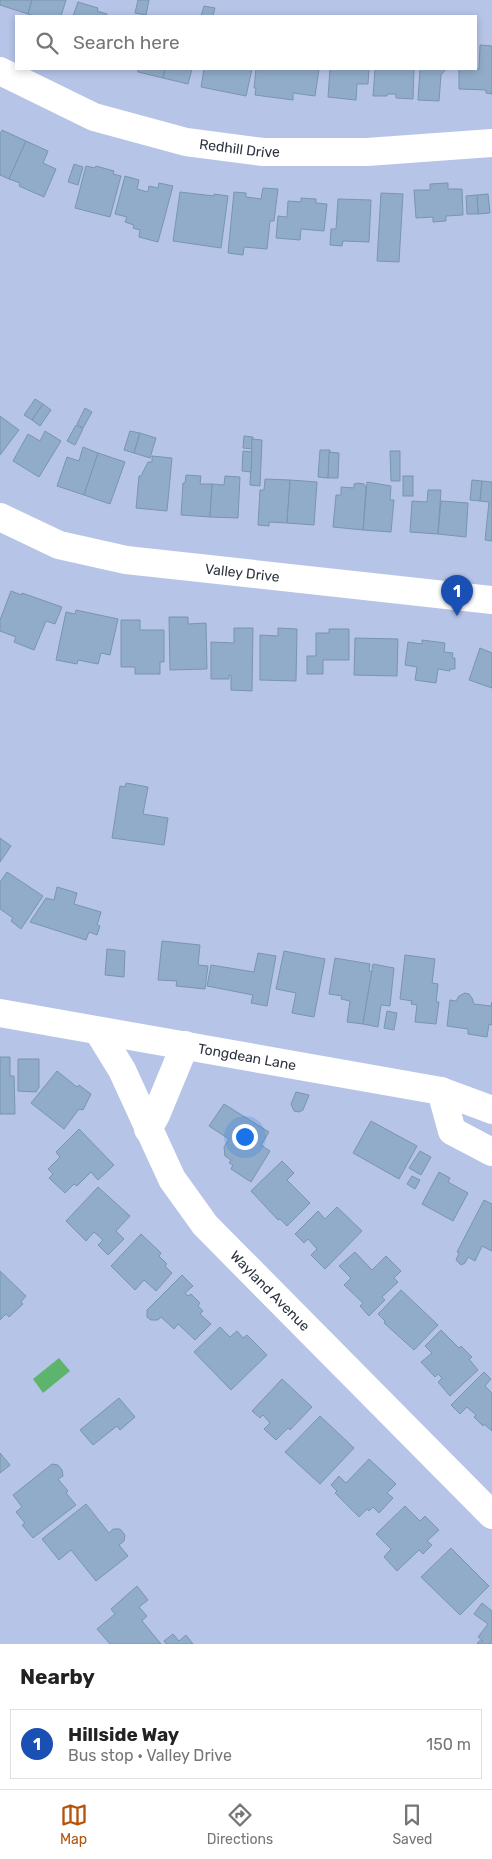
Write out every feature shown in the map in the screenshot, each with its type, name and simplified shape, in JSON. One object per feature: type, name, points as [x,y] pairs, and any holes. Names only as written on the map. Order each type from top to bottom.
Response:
[{"type":"street","name":"Redhill Drive","points":[[0,71],[94,117],[186,142],[263,152],[367,152],[492,143]]},
{"type":"street","name":"Valley Drive","points":[[0,517],[59,545],[126,560],[492,600]]},
{"type":"street","name":"Tongdean Lane","points":[[0,1013],[441,1091],[492,1110]]},
{"type":"street","name":"Wayland Avenue","points":[[98,1031],[122,1070],[172,1178],[205,1226],[492,1515]]},
{"type":"street","points":[[148,1129],[156,1115],[185,1046]]},
{"type":"street","points":[[441,1091],[452,1131],[492,1152]]},
{"type":"shaded area","points":[[59,1358],[70,1371],[43,1393],[33,1379]]},
{"type":"building","points":[[0,0],[32,0],[28,14],[0,5]]},
{"type":"building","points":[[32,0],[66,0],[61,15],[28,14]]},
{"type":"building","points":[[138,0],[149,0],[146,15],[135,13]]},
{"type":"building","points":[[78,2],[98,8],[97,11],[107,14],[107,15],[73,15]]},
{"type":"building","points":[[204,6],[215,8],[213,15],[201,15]]},
{"type":"building","points":[[480,45],[492,46],[492,94],[486,93],[486,90],[459,89],[459,70],[479,69]]},
{"type":"building","points":[[138,70],[165,70],[163,78],[138,72]]},
{"type":"building","points":[[165,70],[192,70],[188,84],[163,78]]},
{"type":"building","points":[[204,70],[252,70],[246,96],[201,87]]},
{"type":"building","points":[[256,70],[319,70],[315,96],[293,93],[293,100],[255,95],[256,88],[254,88]]},
{"type":"building","points":[[330,70],[369,70],[368,84],[357,84],[356,100],[328,97]]},
{"type":"building","points":[[375,70],[414,70],[413,99],[396,98],[396,94],[373,96]]},
{"type":"building","points":[[420,70],[445,70],[441,75],[439,101],[418,100]]},
{"type":"building","points":[[2,130],[26,141],[9,179],[0,175],[0,134]]},
{"type":"building","points":[[26,141],[48,151],[43,163],[56,169],[44,197],[19,186],[20,183],[9,179]]},
{"type":"building","points":[[74,164],[83,167],[78,185],[68,182]]},
{"type":"building","points":[[86,166],[95,168],[96,166],[114,171],[113,174],[121,176],[110,217],[75,208]]},
{"type":"building","points":[[125,176],[139,180],[137,189],[148,192],[149,186],[158,188],[159,183],[173,186],[158,242],[139,237],[140,230],[133,228],[134,225],[125,222],[127,217],[115,214]]},
{"type":"building","points":[[448,183],[448,189],[462,189],[463,215],[446,216],[446,221],[433,222],[433,217],[416,218],[414,190],[430,190],[430,184]]},
{"type":"building","points":[[263,188],[278,189],[274,221],[270,221],[267,249],[244,247],[243,255],[228,253],[234,192],[246,193],[246,197],[261,199]]},
{"type":"building","points":[[180,192],[228,196],[221,248],[173,241]]},
{"type":"building","points":[[381,193],[403,194],[399,262],[377,261]]},
{"type":"building","points":[[488,194],[490,213],[478,214],[477,195]]},
{"type":"building","points":[[477,195],[478,214],[467,214],[466,196]]},
{"type":"building","points":[[301,198],[316,199],[316,203],[327,204],[324,231],[301,229],[300,240],[276,238],[278,216],[287,217],[288,201],[301,202]]},
{"type":"building","points":[[338,199],[371,200],[369,242],[343,241],[342,246],[330,245],[331,229],[336,229]]},
{"type":"building","points":[[35,399],[43,404],[32,420],[24,415]]},
{"type":"building","points":[[43,404],[51,410],[40,426],[32,420]]},
{"type":"building","points":[[85,408],[92,412],[83,428],[77,424]]},
{"type":"building","points":[[0,416],[19,430],[0,455]]},
{"type":"building","points":[[76,425],[83,429],[75,445],[67,441]]},
{"type":"building","points":[[45,431],[61,441],[39,477],[13,461],[28,434],[40,441]]},
{"type":"building","points":[[130,431],[140,433],[134,453],[124,450]]},
{"type":"building","points":[[140,433],[156,438],[150,458],[134,453]]},
{"type":"building","points":[[244,436],[253,437],[252,449],[243,448]]},
{"type":"building","points":[[252,439],[262,440],[260,486],[250,485]]},
{"type":"building","points":[[83,447],[98,453],[84,495],[57,486],[67,457],[79,461]]},
{"type":"building","points":[[320,450],[330,450],[328,478],[318,477]]},
{"type":"building","points":[[243,451],[252,452],[251,472],[242,471]]},
{"type":"building","points":[[390,451],[400,451],[400,481],[391,481]]},
{"type":"building","points":[[329,452],[339,453],[338,478],[328,478]]},
{"type":"building","points":[[98,453],[125,462],[110,504],[84,495]]},
{"type":"building","points":[[152,456],[172,458],[167,511],[136,508],[139,476],[141,476],[148,462],[152,462]]},
{"type":"building","points":[[186,475],[201,476],[200,484],[212,484],[210,517],[181,515],[183,483],[185,483]]},
{"type":"building","points":[[225,476],[240,477],[238,518],[210,517],[212,484],[224,485]]},
{"type":"building","points":[[403,476],[413,476],[413,496],[403,496]]},
{"type":"building","points":[[265,479],[290,480],[287,523],[269,522],[269,526],[258,525],[260,490],[264,490]]},
{"type":"building","points":[[290,480],[317,482],[314,525],[287,523]]},
{"type":"building","points":[[472,480],[482,481],[480,501],[470,500]]},
{"type":"building","points":[[482,481],[492,482],[492,541],[485,540],[489,502],[480,501]]},
{"type":"building","points":[[367,482],[391,486],[390,500],[394,500],[391,532],[363,530]]},
{"type":"building","points":[[354,484],[364,484],[366,488],[363,530],[333,527],[336,495],[341,495],[341,487],[354,488]]},
{"type":"building","points":[[428,490],[441,490],[438,534],[410,532],[412,501],[427,502]]},
{"type":"building","points":[[441,501],[468,503],[466,537],[438,534]]},
{"type":"building","points":[[11,591],[62,607],[55,624],[46,621],[34,650],[14,642],[16,637],[0,631],[0,620]]},
{"type":"building","points":[[76,610],[118,619],[110,655],[101,653],[98,664],[78,660],[77,664],[56,660],[66,612],[75,614]]},
{"type":"building","points":[[169,617],[188,617],[188,624],[206,623],[207,669],[170,670]]},
{"type":"building","points":[[121,620],[140,620],[140,630],[164,630],[164,662],[160,662],[160,674],[135,674],[135,667],[121,667]]},
{"type":"building","points":[[234,628],[253,628],[252,691],[231,690],[231,675],[229,675],[229,679],[211,679],[211,642],[234,643]]},
{"type":"building","points":[[278,628],[297,629],[296,681],[260,680],[260,635],[278,636]]},
{"type":"building","points":[[329,629],[349,629],[349,660],[323,660],[323,674],[307,674],[307,656],[316,656],[316,633],[329,633]]},
{"type":"building","points":[[355,638],[398,639],[397,676],[354,675]]},
{"type":"building","points":[[422,640],[445,643],[444,652],[453,653],[452,658],[455,658],[455,669],[450,669],[450,671],[438,669],[436,683],[415,680],[417,667],[405,665],[408,642],[422,644]]},
{"type":"building","points":[[480,648],[492,653],[492,688],[469,680]]},
{"type":"building","points":[[126,783],[148,787],[143,814],[168,818],[164,845],[112,838],[120,786],[125,787]]},
{"type":"building","points":[[0,838],[11,846],[0,862]]},
{"type":"building","points":[[7,872],[43,896],[21,929],[11,921],[13,918],[0,909],[0,882]]},
{"type":"building","points":[[57,887],[77,893],[74,904],[101,912],[97,925],[100,926],[97,935],[89,932],[86,940],[30,922],[46,898],[54,900]]},
{"type":"building","points":[[162,941],[200,945],[198,965],[208,966],[205,989],[176,986],[177,981],[158,980]]},
{"type":"building","points":[[107,949],[125,951],[124,977],[105,975]]},
{"type":"building","points":[[284,951],[325,959],[314,1017],[292,1013],[296,993],[276,989]]},
{"type":"building","points":[[258,953],[276,956],[267,1006],[251,1003],[253,995],[207,986],[211,965],[254,972]]},
{"type":"building","points":[[405,955],[435,959],[432,983],[438,984],[436,1002],[439,1002],[436,1024],[415,1022],[417,1005],[411,1004],[412,1001],[400,999]]},
{"type":"building","points":[[335,958],[370,964],[369,971],[372,972],[363,1024],[347,1022],[350,1001],[341,999],[342,996],[329,994]]},
{"type":"building","points":[[373,964],[394,968],[390,1006],[381,1005],[378,1027],[363,1024]]},
{"type":"building","points":[[465,993],[469,994],[474,1004],[491,1006],[492,1002],[492,1025],[489,1024],[487,1037],[468,1034],[468,1029],[447,1026],[450,1000],[456,1001],[459,996]]},
{"type":"building","points":[[387,1011],[397,1013],[394,1030],[384,1028]]},
{"type":"building","points":[[0,1057],[10,1057],[10,1076],[14,1076],[15,1114],[0,1114]]},
{"type":"building","points":[[18,1059],[39,1059],[39,1087],[36,1092],[18,1091]]},
{"type":"building","points":[[57,1071],[77,1087],[79,1085],[91,1094],[83,1110],[79,1109],[64,1129],[31,1103]]},
{"type":"building","points":[[296,1092],[309,1095],[303,1110],[299,1112],[294,1111],[291,1104]]},
{"type":"building","points":[[224,1104],[269,1132],[261,1145],[270,1151],[251,1182],[231,1169],[233,1165],[229,1163],[231,1160],[225,1156],[224,1147],[229,1139],[209,1126]]},
{"type":"building","points":[[371,1121],[417,1146],[399,1179],[353,1153]]},
{"type":"building","points":[[79,1129],[114,1165],[98,1180],[91,1172],[77,1186],[74,1184],[65,1193],[49,1178],[53,1174],[48,1169],[60,1157],[56,1152]]},
{"type":"building","points":[[420,1151],[431,1157],[421,1175],[409,1168]]},
{"type":"building","points":[[282,1161],[294,1173],[287,1180],[310,1203],[287,1226],[280,1219],[278,1220],[251,1191]]},
{"type":"building","points":[[439,1172],[450,1178],[448,1182],[468,1193],[453,1221],[422,1204]]},
{"type":"building","points":[[412,1176],[420,1180],[415,1189],[407,1184]]},
{"type":"building","points":[[98,1187],[130,1216],[116,1231],[124,1239],[108,1255],[98,1245],[103,1240],[94,1232],[86,1241],[66,1221]]},
{"type":"building","points":[[484,1200],[492,1204],[492,1251],[482,1246],[475,1261],[468,1257],[465,1263],[461,1265],[456,1260],[459,1253],[457,1252]]},
{"type":"building","points":[[337,1207],[362,1231],[325,1269],[311,1255],[317,1249],[308,1239],[304,1243],[295,1234],[318,1211],[325,1219]]},
{"type":"building","points":[[141,1234],[161,1253],[159,1256],[172,1273],[156,1291],[144,1280],[135,1290],[111,1266]]},
{"type":"building","points":[[355,1252],[372,1270],[386,1256],[401,1271],[394,1278],[398,1282],[382,1297],[385,1300],[369,1316],[360,1306],[363,1303],[344,1285],[351,1278],[339,1266]]},
{"type":"building","points":[[0,1271],[26,1296],[21,1302],[23,1304],[9,1317],[6,1314],[0,1320]]},
{"type":"building","points":[[182,1275],[193,1286],[185,1293],[188,1296],[191,1294],[200,1303],[198,1306],[203,1311],[200,1314],[211,1324],[195,1340],[178,1324],[174,1329],[161,1317],[158,1320],[151,1320],[147,1317],[147,1310]]},
{"type":"building","points":[[401,1290],[438,1325],[414,1350],[384,1323],[385,1321],[378,1314]]},
{"type":"building","points":[[220,1327],[230,1337],[237,1331],[243,1338],[247,1335],[267,1355],[231,1390],[194,1352]]},
{"type":"building","points":[[441,1330],[459,1348],[461,1346],[472,1357],[469,1359],[478,1370],[450,1396],[438,1382],[442,1378],[438,1374],[435,1377],[421,1362],[432,1353],[425,1346]]},
{"type":"building","points":[[484,1372],[491,1379],[485,1386],[492,1393],[492,1431],[484,1424],[483,1426],[474,1417],[476,1415],[467,1407],[460,1414],[451,1405]]},
{"type":"building","points":[[282,1379],[312,1407],[290,1430],[288,1428],[276,1440],[264,1429],[270,1423],[263,1415],[260,1418],[252,1411]]},
{"type":"building","points":[[119,1398],[135,1417],[120,1430],[117,1426],[93,1445],[80,1430]]},
{"type":"building","points":[[320,1416],[354,1448],[320,1484],[285,1452]]},
{"type":"building","points":[[0,1453],[10,1465],[0,1473]]},
{"type":"building","points":[[369,1459],[396,1484],[387,1493],[393,1498],[379,1513],[373,1507],[369,1511],[367,1509],[359,1517],[335,1493],[337,1491],[331,1485],[339,1476],[346,1483]]},
{"type":"building","points":[[52,1464],[58,1465],[62,1470],[63,1476],[58,1479],[76,1505],[33,1538],[22,1525],[25,1523],[16,1512],[22,1507],[13,1495]]},
{"type":"building","points":[[86,1504],[109,1533],[113,1529],[120,1529],[125,1535],[124,1541],[119,1545],[128,1556],[96,1581],[71,1550],[59,1560],[42,1539]]},
{"type":"building","points":[[405,1506],[420,1521],[425,1516],[439,1530],[427,1541],[432,1545],[423,1554],[419,1550],[397,1571],[384,1557],[391,1549],[376,1534]]},
{"type":"building","points":[[451,1548],[489,1586],[460,1615],[421,1577]]},
{"type":"building","points":[[137,1586],[148,1600],[139,1607],[147,1616],[142,1621],[161,1644],[110,1644],[97,1629],[115,1614],[111,1609]]},
{"type":"building","points":[[482,1603],[492,1611],[492,1644],[477,1644],[479,1641],[483,1641],[478,1637],[488,1624],[474,1614]]},
{"type":"building","points":[[173,1634],[179,1641],[186,1635],[193,1644],[166,1644],[164,1641]]},
{"type":"place","name":"Hillside Way","points":[[457,616]]}]
